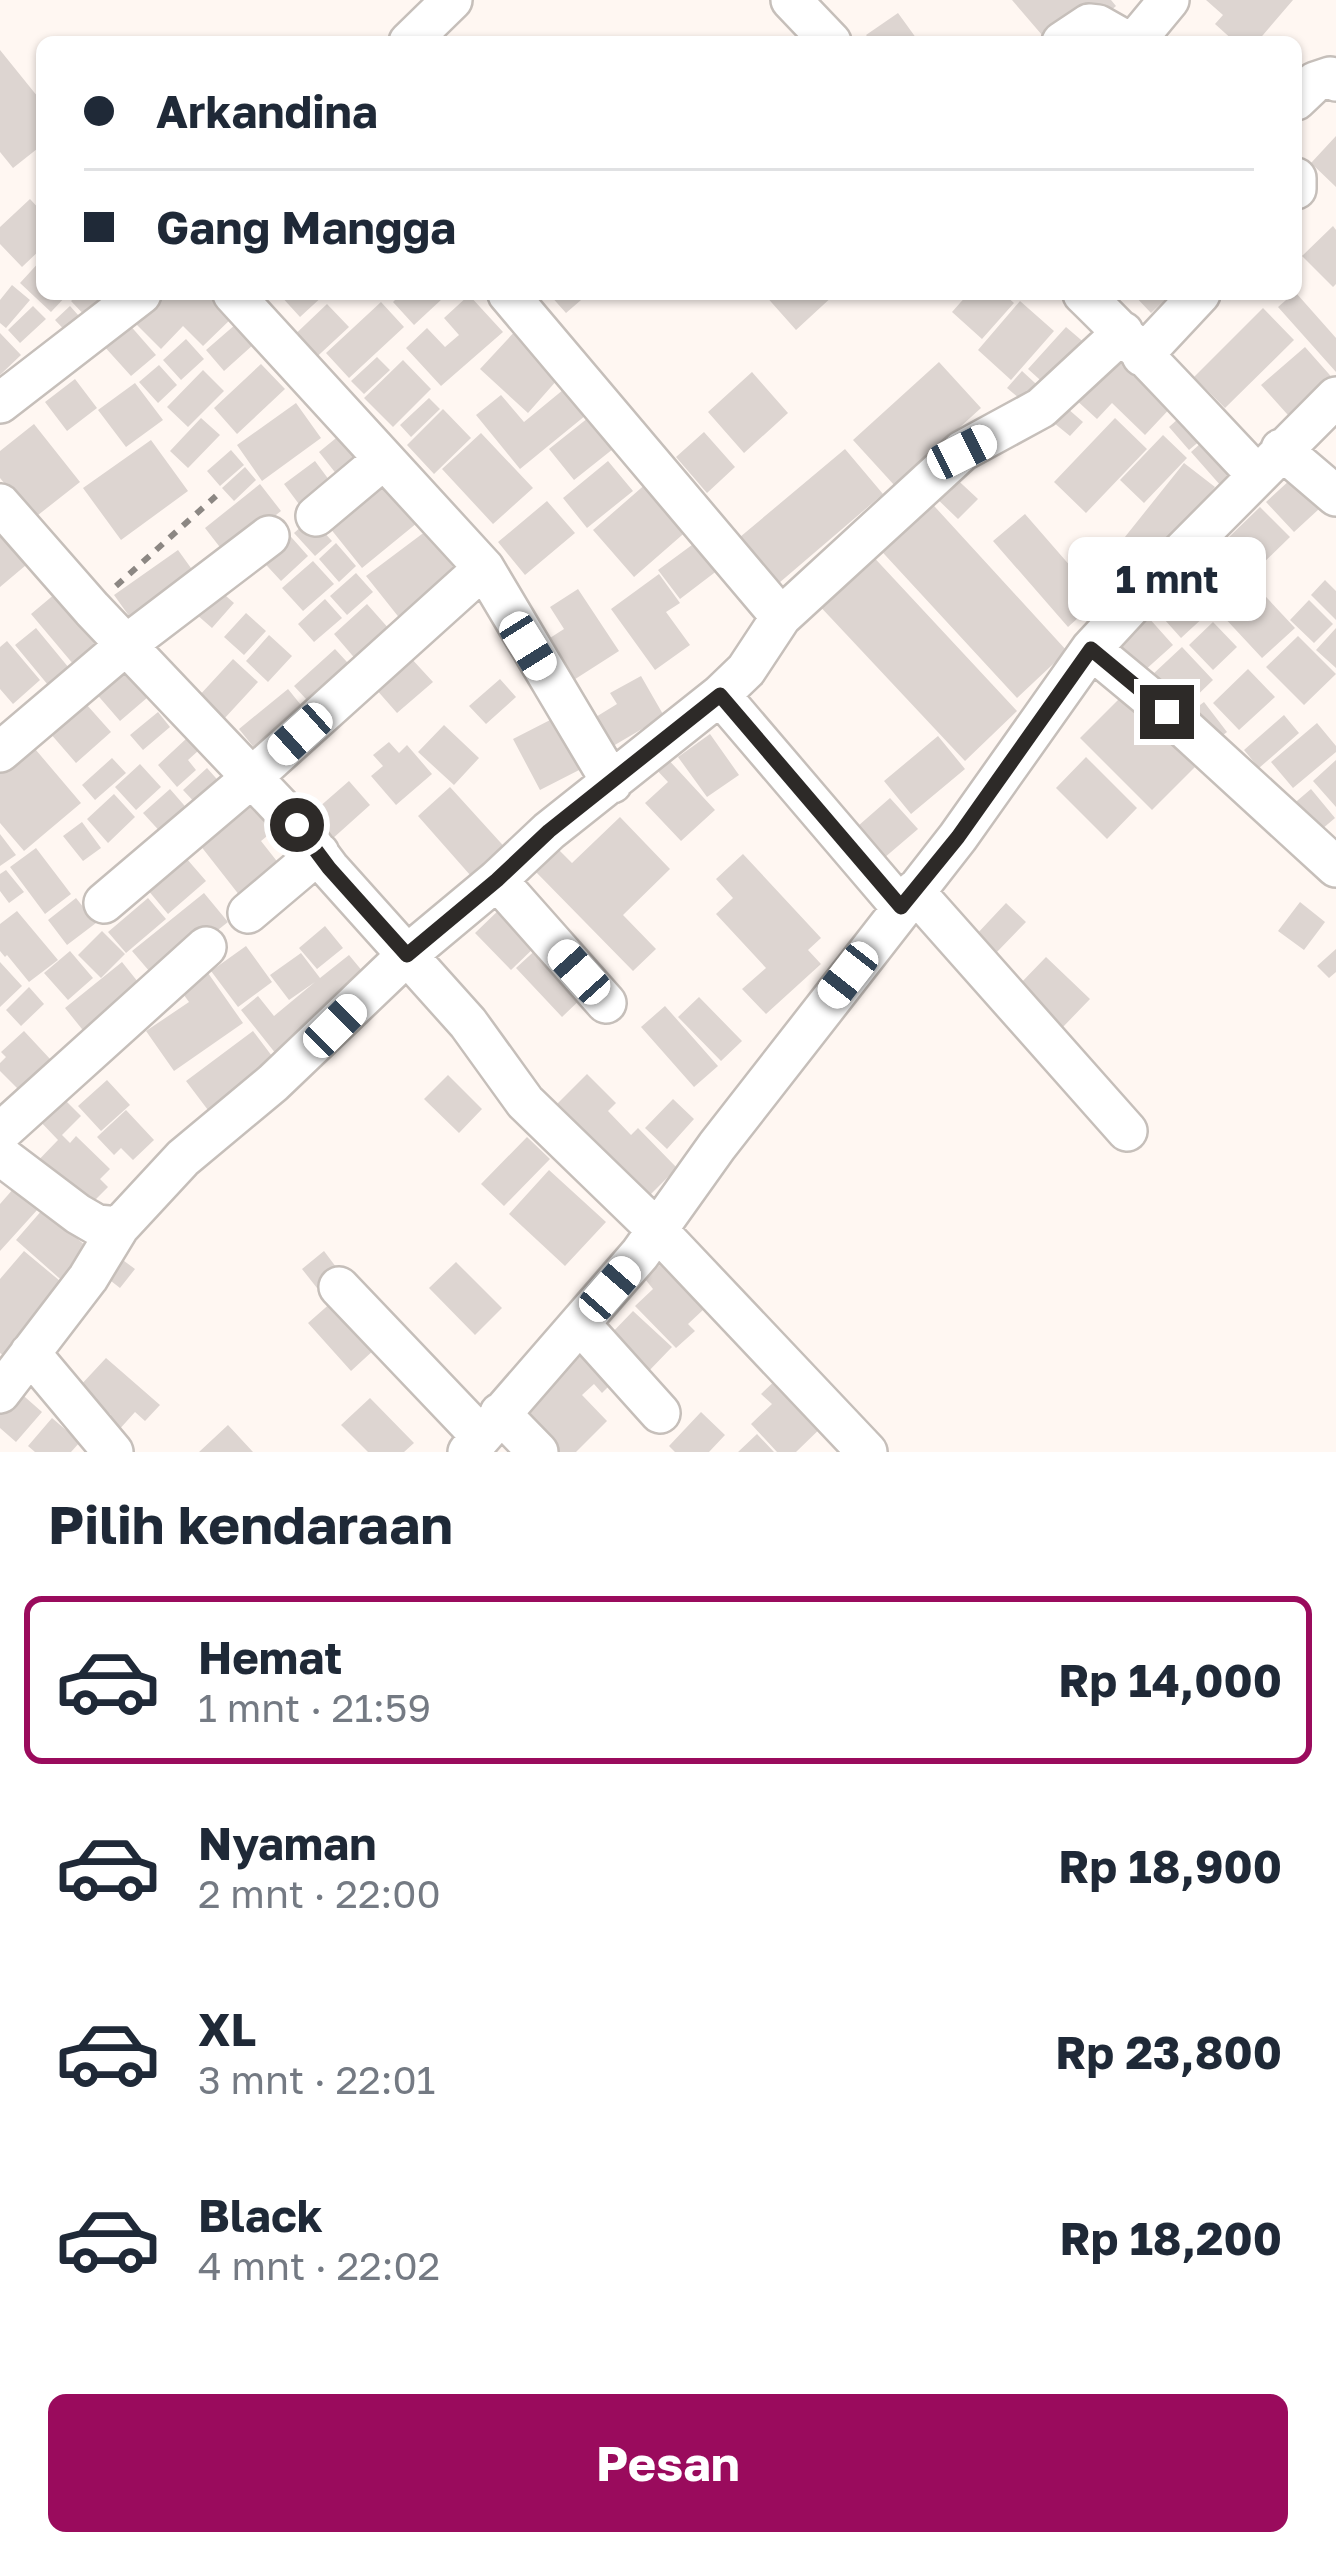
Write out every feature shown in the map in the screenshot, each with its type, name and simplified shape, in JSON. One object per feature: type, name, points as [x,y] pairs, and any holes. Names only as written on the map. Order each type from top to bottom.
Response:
[{"type":"street","points":[[416,36],[452,0]]},
{"type":"street","points":[[1138,36],[1169,0]]},
{"type":"street","points":[[796,2],[826,36]]},
{"type":"street","points":[[1071,36],[1089,24],[1118,36]]},
{"type":"street","points":[[1302,94],[1326,77],[1336,81]]},
{"type":"street","points":[[0,404],[134,300]]},
{"type":"street","points":[[238,300],[484,568],[612,783]]},
{"type":"street","points":[[513,300],[781,617]]},
{"type":"street","points":[[1089,300],[1132,344],[1269,462],[1336,496]]},
{"type":"street","points":[[0,1393],[88,1277],[119,1227],[183,1158],[273,1083],[407,955],[549,831],[720,695],[746,670],[781,617],[962,452],[1041,409],[1192,300]]},
{"type":"street","points":[[483,1434],[640,1254],[717,1146],[958,837],[1091,649],[1336,397]]},
{"type":"street","points":[[316,516],[384,459]]},
{"type":"street","points":[[0,504],[92,609],[297,825],[468,1023],[525,1102],[657,1230],[845,1445]]},
{"type":"street","points":[[0,752],[126,645],[269,536]]},
{"type":"street","points":[[104,903],[484,568]]},
{"type":"street","points":[[1091,649],[1336,867]]},
{"type":"street","points":[[720,695],[1127,1131]]},
{"type":"street","points":[[248,913],[319,853]]},
{"type":"street","points":[[497,880],[606,1003]]},
{"type":"street","points":[[0,1132],[206,947]]},
{"type":"street","points":[[7,1173],[97,1225],[119,1227]]},
{"type":"street","points":[[339,1287],[483,1434],[538,1452]]},
{"type":"street","points":[[580,1324],[660,1413]]},
{"type":"street","points":[[30,1352],[113,1452]]},
{"type":"path","points":[[92,609],[215,496]]},
{"type":"building","points":[[1012,0],[1111,0],[1116,6],[1099,21],[1063,36],[1043,36]]},
{"type":"building","points":[[1206,0],[1293,0],[1262,36],[1228,36],[1215,24],[1223,15]]},
{"type":"building","points":[[898,13],[915,36],[867,36]]},
{"type":"building","points":[[0,50],[36,95],[36,150],[13,168],[0,152]]},
{"type":"building","points":[[1336,136],[1336,187],[1311,163]]},
{"type":"building","points":[[30,199],[36,206],[36,254],[22,267],[0,244],[0,227]]},
{"type":"building","points":[[1333,226],[1336,284],[1333,287],[1302,256]]},
{"type":"building","points":[[36,266],[36,298],[20,283]]},
{"type":"building","points":[[12,285],[30,300],[6,328],[0,323],[0,300]]},
{"type":"building","points":[[38,300],[62,300],[51,312]]},
{"type":"building","points":[[72,300],[111,300],[89,320]]},
{"type":"building","points":[[155,300],[218,300],[234,316],[203,346],[183,326],[161,349],[133,321]]},
{"type":"building","points":[[284,300],[318,300],[300,317]]},
{"type":"building","points":[[395,300],[441,300],[414,325]]},
{"type":"building","points":[[464,300],[474,300],[503,332],[441,386],[406,348],[427,328],[445,347],[459,335],[444,318]]},
{"type":"building","points":[[554,300],[581,300],[566,313]]},
{"type":"building","points":[[769,300],[828,300],[796,330]]},
{"type":"building","points":[[963,300],[1014,303],[982,339],[952,312]]},
{"type":"building","points":[[1139,300],[1165,300],[1151,313]]},
{"type":"building","points":[[1286,300],[1302,300],[1336,338],[1336,372],[1278,307]]},
{"type":"building","points":[[1020,301],[1054,331],[1011,380],[978,350]]},
{"type":"building","points":[[381,302],[404,327],[349,378],[326,353]]},
{"type":"building","points":[[327,304],[349,327],[308,365],[286,343]]},
{"type":"building","points":[[33,306],[46,319],[20,343],[8,330]]},
{"type":"building","points":[[70,306],[87,325],[72,338],[55,320]]},
{"type":"building","points":[[1263,308],[1294,340],[1225,408],[1194,377]]},
{"type":"building","points":[[128,323],[156,355],[131,376],[103,345]]},
{"type":"building","points":[[236,324],[254,344],[224,371],[206,350]]},
{"type":"building","points":[[1066,327],[1087,345],[1049,388],[1028,369]]},
{"type":"building","points":[[518,328],[565,371],[528,413],[480,369]]},
{"type":"building","points":[[0,333],[21,355],[0,375]]},
{"type":"building","points":[[186,339],[204,359],[181,380],[163,360]]},
{"type":"building","points":[[1305,347],[1336,382],[1296,424],[1261,385]]},
{"type":"building","points":[[1121,350],[1176,402],[1145,435],[1112,403],[1097,419],[1074,398]]},
{"type":"building","points":[[377,357],[390,370],[364,394],[351,381]]},
{"type":"building","points":[[403,360],[431,389],[393,427],[364,398]]},
{"type":"building","points":[[939,362],[981,408],[895,486],[853,440]]},
{"type":"building","points":[[261,364],[285,389],[237,434],[214,408]]},
{"type":"building","points":[[159,365],[177,385],[158,403],[139,382]]},
{"type":"building","points":[[203,370],[224,391],[188,427],[167,407]]},
{"type":"building","points":[[1022,371],[1047,394],[1033,410],[1007,388]]},
{"type":"building","points":[[752,372],[788,413],[744,453],[708,412]]},
{"type":"building","points":[[75,379],[97,408],[67,431],[45,402]]},
{"type":"building","points":[[135,383],[163,420],[126,447],[98,410]]},
{"type":"building","points":[[569,385],[591,411],[520,469],[476,415],[501,395],[524,422]]},
{"type":"building","points":[[429,398],[440,409],[411,437],[400,425]]},
{"type":"building","points":[[296,403],[321,438],[262,481],[237,445]]},
{"type":"building","points":[[1067,408],[1083,422],[1070,436],[1054,423]]},
{"type":"building","points":[[443,409],[471,438],[434,474],[407,445]]},
{"type":"building","points":[[1188,410],[1208,434],[1189,450],[1169,427]]},
{"type":"building","points":[[593,414],[618,445],[574,480],[549,449]]},
{"type":"building","points":[[201,418],[220,435],[188,468],[170,451]]},
{"type":"building","points":[[1115,418],[1147,449],[1086,513],[1054,482]]},
{"type":"building","points":[[34,424],[80,482],[33,519],[0,478],[0,451]]},
{"type":"building","points":[[704,432],[735,467],[707,493],[676,457]]},
{"type":"building","points":[[481,433],[533,488],[493,524],[442,469]]},
{"type":"building","points":[[341,434],[367,467],[345,485],[319,452]]},
{"type":"building","points":[[1211,434],[1241,469],[1221,486],[1191,452]]},
{"type":"building","points":[[1163,435],[1187,458],[1144,503],[1120,480]]},
{"type":"building","points":[[151,440],[188,491],[121,540],[83,488]]},
{"type":"building","points":[[845,449],[883,494],[779,583],[740,537]]},
{"type":"building","points":[[231,450],[244,465],[220,486],[207,471]]},
{"type":"building","points":[[315,461],[338,492],[307,515],[284,484]]},
{"type":"building","points":[[608,461],[633,491],[587,528],[563,498]]},
{"type":"building","points":[[1184,463],[1215,487],[1123,601],[1093,577]]},
{"type":"building","points":[[245,467],[256,480],[234,501],[222,488]]},
{"type":"building","points":[[949,472],[978,499],[958,519],[930,492]]},
{"type":"building","points":[[381,479],[417,523],[362,568],[326,523]]},
{"type":"building","points":[[1291,479],[1319,509],[1294,532],[1266,502]]},
{"type":"building","points":[[648,482],[689,529],[634,577],[593,530]]},
{"type":"building","points":[[260,484],[281,511],[226,555],[205,528]]},
{"type":"building","points":[[925,496],[1067,651],[1017,698],[874,543]]},
{"type":"building","points":[[547,501],[575,533],[525,575],[498,542]]},
{"type":"building","points":[[1260,507],[1290,537],[1258,568],[1229,537]]},
{"type":"building","points":[[1025,514],[1099,599],[1068,627],[993,541]]},
{"type":"building","points":[[311,518],[332,541],[315,556],[294,533]]},
{"type":"building","points":[[284,529],[308,556],[281,581],[257,555]]},
{"type":"building","points":[[7,531],[32,560],[0,587],[0,536]]},
{"type":"building","points":[[426,531],[460,575],[401,620],[366,576]]},
{"type":"building","points":[[1223,537],[1258,573],[1216,613],[1182,576]]},
{"type":"building","points":[[696,542],[718,570],[680,599],[658,570]]},
{"type":"building","points":[[336,543],[356,566],[339,582],[319,559]]},
{"type":"building","points":[[178,550],[196,575],[132,620],[114,595]]},
{"type":"building","points":[[868,551],[1017,711],[965,761],[815,601]]},
{"type":"building","points":[[313,561],[334,584],[303,611],[282,588]]},
{"type":"building","points":[[356,573],[373,592],[347,615],[330,596]]},
{"type":"building","points":[[659,574],[680,603],[666,612],[690,645],[655,670],[611,609]]},
{"type":"building","points":[[1325,580],[1336,591],[1336,620],[1311,595]]},
{"type":"building","points":[[1254,584],[1295,628],[1262,658],[1221,614]]},
{"type":"building","points":[[1181,587],[1206,615],[1181,638],[1156,610]]},
{"type":"building","points":[[62,588],[110,646],[79,671],[31,614]]},
{"type":"building","points":[[218,589],[234,603],[212,628],[196,614]]},
{"type":"building","points":[[578,589],[619,651],[569,683],[542,643],[564,629],[550,607]]},
{"type":"building","points":[[325,599],[342,618],[314,642],[298,624]]},
{"type":"building","points":[[1309,600],[1333,624],[1314,643],[1290,620]]},
{"type":"building","points":[[367,604],[398,639],[364,669],[334,634]]},
{"type":"building","points":[[246,613],[266,631],[244,655],[224,637]]},
{"type":"building","points":[[1148,617],[1173,645],[1134,680],[1109,653]]},
{"type":"building","points":[[1213,622],[1237,647],[1213,670],[1189,645]]},
{"type":"building","points":[[36,628],[69,668],[48,685],[15,645]]},
{"type":"building","points":[[1336,628],[1336,668],[1316,650]]},
{"type":"building","points":[[269,635],[292,656],[268,682],[246,661]]},
{"type":"building","points":[[1298,636],[1336,674],[1304,705],[1266,667]]},
{"type":"building","points":[[7,641],[40,680],[13,704],[0,689],[0,647]]},
{"type":"building","points":[[1182,647],[1213,680],[1184,708],[1152,675]]},
{"type":"building","points":[[335,649],[359,675],[318,712],[294,686]]},
{"type":"building","points":[[410,657],[433,682],[397,713],[375,688]]},
{"type":"building","points":[[233,659],[258,682],[223,720],[198,697]]},
{"type":"building","points":[[122,667],[148,697],[120,721],[94,691]]},
{"type":"building","points":[[1248,669],[1275,697],[1239,730],[1213,703]]},
{"type":"building","points":[[641,676],[664,716],[608,749],[591,720],[617,704],[610,693]]},
{"type":"building","points":[[500,679],[516,697],[486,724],[469,706]]},
{"type":"building","points":[[288,689],[309,715],[260,755],[239,729]]},
{"type":"building","points":[[78,695],[111,732],[76,763],[43,725]]},
{"type":"building","points":[[1123,695],[1195,767],[1152,810],[1080,738]]},
{"type":"building","points":[[1204,702],[1227,732],[1211,744],[1188,714]]},
{"type":"building","points":[[158,712],[170,727],[143,750],[130,735]]},
{"type":"building","points":[[1284,715],[1299,733],[1259,768],[1244,750]]},
{"type":"building","points":[[556,717],[583,768],[540,790],[513,739]]},
{"type":"building","points":[[1317,723],[1336,752],[1293,788],[1271,762]]},
{"type":"building","points":[[444,725],[479,758],[454,785],[418,752]]},
{"type":"building","points":[[710,734],[739,775],[707,797],[678,757]]},
{"type":"building","points":[[938,736],[965,769],[911,814],[884,781]]},
{"type":"building","points":[[187,738],[198,751],[188,760],[196,770],[177,787],[158,765]]},
{"type":"building","points":[[389,742],[399,753],[407,745],[432,774],[396,805],[371,776],[383,766],[373,755]]},
{"type":"building","points":[[30,743],[81,803],[24,851],[0,823],[0,769]]},
{"type":"building","points":[[665,756],[715,810],[681,841],[645,803],[668,782],[654,767]]},
{"type":"building","points":[[1086,757],[1137,808],[1107,839],[1056,788]]},
{"type":"building","points":[[112,758],[126,773],[95,800],[82,785]]},
{"type":"building","points":[[1336,760],[1336,807],[1313,781]]},
{"type":"building","points":[[140,764],[161,787],[136,810],[115,787]]},
{"type":"building","points":[[207,768],[223,786],[199,807],[183,790]]},
{"type":"building","points":[[349,781],[370,805],[331,840],[310,815]]},
{"type":"building","points":[[450,787],[511,854],[478,884],[418,816]]},
{"type":"building","points":[[170,789],[190,812],[164,836],[143,813]]},
{"type":"building","points":[[1311,789],[1335,818],[1308,841],[1284,812]]},
{"type":"building","points":[[114,794],[135,817],[108,843],[87,819]]},
{"type":"building","points":[[890,798],[918,829],[877,864],[850,833]]},
{"type":"building","points":[[251,805],[272,832],[261,841],[287,874],[247,905],[200,845]]},
{"type":"building","points":[[620,817],[670,869],[623,915],[656,949],[633,971],[534,870],[557,848],[572,863]]},
{"type":"building","points":[[82,822],[101,848],[83,861],[63,836]]},
{"type":"building","points":[[0,834],[16,855],[0,866]]},
{"type":"building","points":[[36,848],[71,894],[45,914],[10,867]]},
{"type":"building","points":[[180,851],[206,881],[168,914],[142,883]]},
{"type":"building","points":[[743,854],[821,938],[808,950],[821,964],[766,1014],[742,989],[766,968],[716,914],[733,898],[716,879]]},
{"type":"building","points":[[6,870],[24,892],[9,903],[0,891],[0,874]]},
{"type":"building","points":[[204,893],[228,922],[156,979],[132,951]]},
{"type":"building","points":[[76,898],[96,923],[67,945],[48,920]]},
{"type":"building","points":[[148,898],[166,919],[126,953],[108,932]]},
{"type":"building","points":[[1300,902],[1325,922],[1304,950],[1278,931]]},
{"type":"building","points":[[1006,903],[1026,922],[995,954],[975,936]]},
{"type":"building","points":[[503,906],[539,943],[511,970],[475,933]]},
{"type":"building","points":[[17,911],[58,960],[29,982],[0,951],[0,924]]},
{"type":"building","points":[[325,926],[343,948],[317,969],[299,948]]},
{"type":"building","points":[[102,931],[125,954],[101,978],[78,955]]},
{"type":"building","points":[[541,945],[586,994],[562,1017],[516,968]]},
{"type":"building","points":[[246,946],[272,982],[238,1007],[211,971]]},
{"type":"building","points":[[1336,949],[1336,972],[1329,978],[1317,966]]},
{"type":"building","points":[[70,951],[93,978],[68,1000],[44,973]]},
{"type":"building","points":[[301,953],[320,978],[349,955],[373,984],[280,1059],[241,1010],[258,996],[274,1016],[315,982],[289,1000],[270,975]]},
{"type":"building","points":[[1046,957],[1090,999],[1062,1028],[1018,986]]},
{"type":"building","points":[[0,962],[22,986],[0,1007]]},
{"type":"building","points":[[122,962],[142,987],[90,1039],[65,1008]]},
{"type":"building","points":[[208,973],[243,1023],[174,1071],[146,1031],[189,1002],[181,991]]},
{"type":"building","points":[[29,987],[44,1004],[21,1026],[6,1010]]},
{"type":"building","points":[[699,997],[742,1041],[721,1061],[678,1017]]},
{"type":"building","points":[[665,1006],[718,1066],[694,1087],[641,1027]]},
{"type":"building","points":[[24,1031],[51,1060],[20,1091],[0,1071],[0,1063],[6,1057],[1,1052]]},
{"type":"building","points":[[253,1031],[284,1072],[217,1122],[186,1081]]},
{"type":"building","points":[[587,1074],[616,1103],[608,1111],[631,1135],[638,1128],[677,1168],[637,1208],[546,1115]]},
{"type":"building","points":[[448,1075],[482,1109],[459,1133],[424,1099]]},
{"type":"building","points":[[107,1080],[130,1105],[101,1131],[78,1106]]},
{"type":"building","points":[[60,1095],[81,1116],[62,1135],[70,1143],[76,1136],[110,1169],[100,1179],[108,1187],[94,1201],[86,1193],[78,1202],[29,1170],[58,1140],[37,1118]]},
{"type":"building","points":[[673,1099],[694,1119],[667,1149],[645,1128]]},
{"type":"building","points":[[126,1110],[154,1140],[133,1160],[121,1148],[114,1155],[97,1137]]},
{"type":"building","points":[[527,1137],[550,1159],[504,1206],[481,1184]]},
{"type":"building","points":[[549,1170],[606,1222],[565,1266],[509,1214]]},
{"type":"building","points":[[14,1188],[38,1209],[0,1251],[0,1204]]},
{"type":"building","points":[[43,1209],[94,1253],[67,1285],[16,1240]]},
{"type":"building","points":[[24,1251],[72,1291],[25,1347],[16,1339],[3,1355],[0,1279]]},
{"type":"building","points":[[324,1251],[339,1271],[317,1288],[302,1269]]},
{"type":"building","points":[[673,1252],[702,1282],[689,1294],[704,1309],[688,1324],[695,1331],[676,1348],[635,1306],[653,1289],[645,1279]]},
{"type":"building","points":[[116,1255],[135,1269],[120,1288],[102,1274]]},
{"type":"building","points":[[456,1262],[502,1308],[475,1335],[429,1288]]},
{"type":"building","points":[[333,1301],[376,1348],[351,1371],[308,1323]]},
{"type":"building","points":[[633,1311],[672,1347],[645,1375],[607,1338]]},
{"type":"building","points":[[586,1342],[619,1376],[602,1393],[594,1384],[582,1395],[607,1421],[576,1452],[549,1452],[513,1416]]},
{"type":"building","points":[[106,1358],[160,1405],[145,1421],[135,1412],[117,1432],[105,1421],[111,1415],[79,1387]]},
{"type":"building","points":[[782,1374],[828,1421],[796,1452],[777,1452],[751,1424],[772,1404],[761,1394]]},
{"type":"building","points":[[17,1390],[42,1412],[16,1442],[0,1428],[0,1410]]},
{"type":"building","points":[[370,1398],[414,1443],[404,1452],[368,1452],[341,1425]]},
{"type":"building","points":[[701,1412],[725,1435],[709,1452],[675,1452],[669,1446]]},
{"type":"building","points":[[52,1418],[80,1442],[71,1452],[35,1452],[28,1446]]},
{"type":"building","points":[[228,1425],[253,1452],[199,1452]]},
{"type":"building","points":[[757,1434],[774,1452],[738,1452]]},
{"type":"route","points":[[297,825],[407,955],[549,831],[720,695],[901,907],[958,837],[1091,649],[1167,712]]}]
